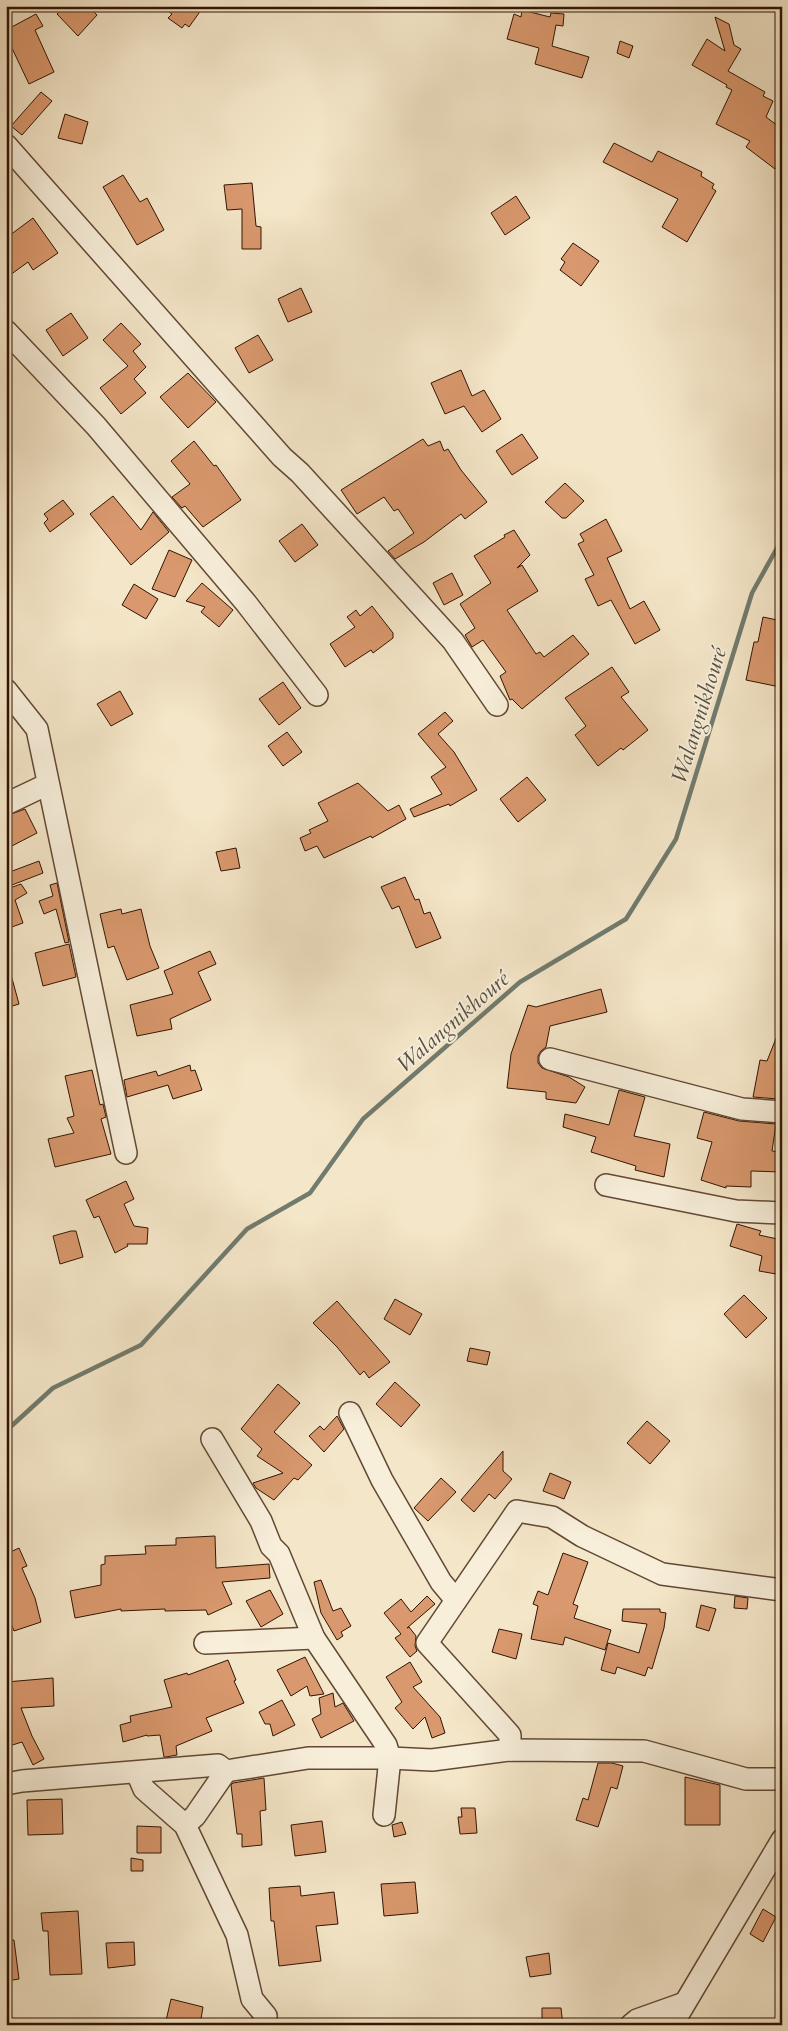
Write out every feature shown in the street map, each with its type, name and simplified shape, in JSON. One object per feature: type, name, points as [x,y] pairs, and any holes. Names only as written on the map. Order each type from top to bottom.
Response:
[{"type":"street","points":[[6,145],[282,457],[300,473],[453,641],[497,706]]},
{"type":"street","points":[[6,332],[96,426],[246,603],[317,695]]},
{"type":"street","points":[[6,690],[37,729],[126,1153]]},
{"type":"street","points":[[6,804],[48,784]]},
{"type":"street","points":[[550,1059],[742,1110],[782,1112]]},
{"type":"street","points":[[606,1185],[736,1211],[782,1213]]},
{"type":"street","points":[[350,1413],[382,1480],[441,1582],[456,1600]]},
{"type":"street","points":[[212,1439],[261,1521],[271,1546],[279,1554],[314,1638],[386,1745],[390,1758],[384,1815]]},
{"type":"street","points":[[510,1750],[510,1736],[427,1643],[517,1511],[552,1517],[582,1536],[662,1574],[782,1590]]},
{"type":"street","points":[[205,1643],[314,1638]]},
{"type":"street","points":[[6,1784],[22,1781],[218,1765],[226,1771],[308,1758],[432,1760],[510,1750],[644,1751],[746,1780],[782,1780]]},
{"type":"street","points":[[185,1825],[195,1816],[226,1771]]},
{"type":"street","points":[[137,1773],[144,1789],[185,1825],[237,1935],[252,1999],[270,2022]]},
{"type":"street","points":[[672,2025],[682,2004],[782,1840]]},
{"type":"street","points":[[630,2025],[637,2020],[682,2004]]},
{"type":"building","points":[[65,6],[88,6],[97,15],[78,36],[57,14]]},
{"type":"building","points":[[161,6],[204,6],[189,27],[185,24],[182,28],[168,18],[172,14]]},
{"type":"building","points":[[522,10],[550,17],[551,13],[564,14],[563,26],[556,25],[552,46],[589,57],[582,78],[535,64],[539,48],[507,39],[514,14],[521,17]]},
{"type":"building","points":[[36,14],[43,26],[35,30],[54,72],[29,84],[10,44],[6,46],[6,30]]},
{"type":"building","points":[[715,17],[729,24],[734,45],[741,49],[728,71],[765,92],[763,96],[773,101],[766,117],[782,129],[782,159],[775,169],[746,147],[750,141],[716,124],[732,90],[726,87],[727,85],[692,65],[707,39],[725,51]]},
{"type":"building","points":[[620,41],[633,46],[629,58],[617,53]]},
{"type":"building","points":[[41,92],[52,101],[22,135],[11,126]]},
{"type":"building","points":[[65,114],[88,122],[82,144],[58,138]]},
{"type":"building","points":[[614,143],[652,162],[658,151],[702,172],[701,176],[714,184],[712,188],[716,191],[687,242],[662,227],[678,199],[603,162]]},
{"type":"building","points":[[123,175],[140,202],[147,198],[164,230],[137,245],[103,187]]},
{"type":"building","points":[[252,183],[256,226],[261,227],[261,249],[242,249],[242,209],[227,210],[224,185]]},
{"type":"building","points":[[516,196],[530,218],[505,235],[491,213]]},
{"type":"building","points":[[33,218],[58,253],[33,270],[28,262],[6,278],[6,238]]},
{"type":"building","points":[[573,243],[599,261],[581,286],[560,270],[565,262],[561,259]]},
{"type":"building","points":[[301,288],[312,312],[288,322],[278,299]]},
{"type":"building","points":[[71,313],[88,338],[63,356],[46,330]]},
{"type":"building","points":[[121,323],[141,344],[133,351],[146,367],[134,379],[146,393],[121,414],[100,388],[128,366],[103,340]]},
{"type":"building","points":[[258,335],[273,360],[249,373],[235,348]]},
{"type":"building","points":[[461,370],[472,396],[484,390],[501,419],[482,432],[464,406],[445,414],[431,383]]},
{"type":"building","points":[[188,373],[216,402],[188,428],[160,397]]},
{"type":"building","points":[[522,434],[538,458],[512,475],[496,451]]},
{"type":"building","points":[[423,439],[428,446],[440,441],[444,451],[448,449],[461,470],[487,502],[465,519],[461,514],[424,542],[395,559],[388,551],[414,533],[398,509],[394,511],[384,497],[357,514],[341,490]]},
{"type":"building","points":[[194,441],[214,466],[216,465],[241,500],[203,527],[185,506],[182,508],[172,497],[190,484],[171,461]]},
{"type":"building","points":[[565,483],[584,501],[566,518],[562,518],[545,502]]},
{"type":"building","points":[[113,496],[141,530],[153,512],[169,532],[131,565],[90,514]]},
{"type":"building","points":[[63,500],[74,514],[50,532],[44,523],[48,519],[44,514]]},
{"type":"building","points":[[606,519],[622,551],[607,558],[630,609],[644,601],[660,630],[635,644],[611,600],[598,606],[585,579],[594,575],[578,544],[584,541],[580,534]]},
{"type":"building","points":[[302,524],[318,545],[295,562],[279,541]]},
{"type":"building","points":[[514,530],[530,555],[517,568],[522,565],[538,591],[507,610],[536,654],[540,652],[544,657],[573,635],[589,654],[522,709],[512,699],[510,700],[500,676],[506,672],[483,640],[472,647],[465,635],[475,628],[460,604],[491,583],[474,556]]},
{"type":"building","points":[[169,550],[192,560],[175,597],[152,589]]},
{"type":"building","points":[[452,573],[463,595],[444,605],[433,583]]},
{"type":"building","points":[[202,583],[233,610],[219,627],[201,612],[205,607],[186,601]]},
{"type":"building","points":[[134,584],[158,599],[146,619],[122,605]]},
{"type":"building","points":[[372,606],[393,633],[393,638],[373,653],[371,650],[345,667],[330,644],[355,627],[347,617],[356,610],[360,616]]},
{"type":"building","points":[[763,617],[782,621],[782,677],[780,687],[746,680],[754,642],[758,642]]},
{"type":"building","points":[[612,667],[629,692],[621,697],[648,730],[623,750],[621,748],[598,766],[575,735],[586,726],[565,698]]},
{"type":"building","points":[[283,682],[301,708],[279,725],[259,699]]},
{"type":"building","points":[[120,691],[133,714],[111,726],[97,704]]},
{"type":"building","points":[[445,712],[453,721],[438,734],[454,752],[477,790],[450,806],[449,804],[414,817],[410,809],[442,794],[431,777],[446,767],[418,734]]},
{"type":"building","points":[[287,732],[302,752],[283,766],[268,746]]},
{"type":"building","points":[[527,777],[546,800],[518,822],[500,799]]},
{"type":"building","points":[[358,783],[388,811],[399,805],[406,819],[372,838],[371,836],[324,858],[317,846],[305,851],[300,838],[311,833],[309,830],[328,821],[318,803]]},
{"type":"building","points":[[25,809],[37,833],[6,849],[6,816]]},
{"type":"building","points":[[236,848],[240,868],[221,871],[216,852]]},
{"type":"building","points":[[39,861],[43,873],[12,885],[7,873]]},
{"type":"building","points":[[405,877],[415,900],[419,899],[424,914],[430,912],[441,938],[416,948],[399,906],[392,909],[381,887]]},
{"type":"building","points":[[6,881],[10,888],[21,884],[27,893],[15,900],[23,923],[6,929]]},
{"type":"building","points":[[57,883],[69,942],[65,943],[56,909],[44,914],[39,901],[53,896],[50,885]]},
{"type":"building","points":[[121,909],[122,914],[141,909],[150,946],[159,968],[127,980],[114,946],[108,948],[100,914]]},
{"type":"building","points":[[69,944],[76,977],[43,986],[35,953]]},
{"type":"building","points":[[210,951],[216,964],[198,972],[211,1000],[170,1019],[172,1029],[137,1036],[130,1005],[173,994],[164,971]]},
{"type":"building","points":[[10,971],[19,1004],[6,1008],[6,972]]},
{"type":"building","points":[[601,989],[607,1012],[550,1026],[546,1047],[538,1056],[538,1063],[542,1068],[569,1077],[585,1087],[576,1103],[546,1099],[546,1092],[507,1088],[511,1054],[528,1005],[536,1007]]},
{"type":"building","points":[[781,1026],[782,1076],[778,1099],[753,1097],[760,1060],[767,1061]]},
{"type":"building","points":[[190,1065],[191,1071],[195,1070],[202,1090],[173,1099],[168,1085],[127,1097],[124,1080],[156,1071],[158,1076]]},
{"type":"building","points":[[92,1070],[100,1105],[103,1104],[106,1117],[101,1119],[111,1154],[55,1167],[48,1139],[74,1133],[67,1118],[74,1116],[65,1076]]},
{"type":"building","points":[[619,1090],[645,1097],[634,1136],[670,1144],[664,1177],[635,1170],[636,1166],[591,1152],[596,1137],[563,1127],[565,1114],[609,1125]]},
{"type":"building","points":[[704,1112],[739,1121],[776,1124],[772,1151],[782,1152],[782,1172],[751,1171],[751,1187],[726,1186],[726,1188],[701,1180],[712,1142],[697,1138]]},
{"type":"building","points":[[126,1181],[134,1199],[124,1204],[134,1226],[148,1228],[147,1244],[127,1244],[128,1246],[115,1253],[99,1216],[94,1218],[86,1200]]},
{"type":"building","points":[[737,1224],[761,1231],[759,1235],[782,1240],[782,1275],[759,1271],[762,1256],[730,1246]]},
{"type":"building","points":[[76,1231],[83,1257],[60,1264],[53,1236]]},
{"type":"building","points":[[744,1295],[767,1318],[746,1338],[724,1314]]},
{"type":"building","points":[[395,1299],[422,1314],[410,1335],[384,1319]]},
{"type":"building","points":[[337,1301],[390,1362],[369,1378],[364,1371],[360,1375],[337,1347],[313,1323]]},
{"type":"building","points":[[470,1348],[490,1352],[487,1365],[467,1361]]},
{"type":"building","points":[[395,1382],[420,1405],[401,1427],[376,1404]]},
{"type":"building","points":[[278,1384],[300,1403],[274,1432],[312,1465],[298,1480],[294,1478],[274,1500],[256,1488],[253,1483],[283,1473],[257,1456],[262,1449],[241,1429]]},
{"type":"building","points":[[337,1416],[344,1429],[324,1452],[309,1436],[320,1426],[324,1430]]},
{"type":"building","points":[[647,1421],[670,1441],[650,1464],[627,1443]]},
{"type":"building","points":[[503,1451],[503,1471],[512,1479],[495,1499],[489,1494],[474,1512],[461,1500]]},
{"type":"building","points":[[550,1473],[571,1482],[564,1499],[543,1491]]},
{"type":"building","points":[[441,1478],[456,1492],[428,1521],[414,1508]]},
{"type":"building","points":[[215,1536],[216,1568],[269,1564],[270,1578],[222,1582],[232,1604],[208,1615],[206,1610],[121,1611],[121,1609],[75,1618],[70,1591],[101,1585],[101,1565],[105,1564],[105,1556],[146,1554],[145,1546],[176,1545],[176,1538]]},
{"type":"building","points":[[19,1548],[27,1566],[22,1568],[35,1598],[41,1622],[14,1631],[6,1611],[6,1554]]},
{"type":"building","points":[[563,1553],[588,1562],[573,1604],[578,1606],[574,1618],[611,1630],[605,1650],[565,1637],[563,1645],[531,1639],[538,1606],[533,1604],[538,1591],[548,1595]]},
{"type":"building","points":[[321,1580],[333,1611],[341,1608],[351,1626],[341,1632],[343,1636],[337,1640],[321,1613],[314,1582]]},
{"type":"building","points":[[270,1590],[283,1614],[261,1627],[246,1601]]},
{"type":"building","points":[[427,1596],[435,1604],[407,1628],[409,1627],[416,1636],[415,1646],[417,1651],[410,1657],[395,1638],[401,1634],[384,1613],[401,1599],[411,1612]]},
{"type":"building","points":[[735,1596],[748,1598],[747,1609],[734,1608]]},
{"type":"building","points":[[701,1605],[716,1609],[709,1631],[696,1627]]},
{"type":"building","points":[[623,1609],[660,1609],[660,1612],[666,1613],[664,1628],[652,1669],[648,1667],[645,1676],[617,1667],[615,1674],[601,1670],[608,1643],[639,1653],[647,1624],[622,1621]]},
{"type":"building","points":[[499,1629],[522,1634],[516,1659],[492,1652]]},
{"type":"building","points":[[305,1657],[324,1694],[310,1696],[307,1686],[291,1696],[277,1670]]},
{"type":"building","points":[[228,1660],[236,1680],[234,1681],[244,1703],[206,1718],[212,1731],[176,1746],[177,1755],[166,1757],[164,1757],[160,1735],[147,1735],[123,1742],[120,1725],[131,1722],[130,1716],[172,1707],[164,1680],[187,1673],[188,1675]]},
{"type":"building","points":[[410,1662],[422,1682],[413,1687],[440,1717],[445,1733],[432,1738],[425,1717],[413,1729],[395,1708],[402,1702],[386,1677]]},
{"type":"building","points":[[53,1678],[54,1706],[21,1708],[44,1759],[33,1765],[22,1742],[6,1747],[6,1682]]},
{"type":"building","points":[[333,1693],[335,1707],[343,1703],[354,1721],[321,1738],[312,1719],[321,1714],[319,1698]]},
{"type":"building","points":[[282,1700],[295,1725],[273,1736],[270,1724],[265,1724],[259,1712]]},
{"type":"building","points":[[598,1763],[612,1763],[623,1766],[617,1789],[611,1787],[598,1827],[576,1820],[583,1798],[588,1800]]},
{"type":"building","points":[[685,1777],[720,1785],[720,1825],[685,1825]]},
{"type":"building","points":[[264,1778],[266,1810],[260,1811],[262,1845],[242,1847],[242,1834],[237,1834],[231,1785],[233,1783]]},
{"type":"building","points":[[62,1799],[63,1834],[28,1835],[27,1800]]},
{"type":"building","points":[[461,1808],[475,1808],[477,1833],[460,1834],[458,1817],[462,1817]]},
{"type":"building","points":[[322,1821],[326,1852],[295,1856],[291,1825]]},
{"type":"building","points":[[402,1822],[406,1834],[394,1837],[392,1825]]},
{"type":"building","points":[[137,1826],[161,1827],[161,1853],[137,1853]]},
{"type":"building","points":[[131,1858],[143,1860],[143,1871],[131,1871]]},
{"type":"building","points":[[415,1882],[418,1913],[384,1916],[381,1884]]},
{"type":"building","points":[[300,1886],[301,1896],[334,1892],[338,1924],[316,1926],[321,1961],[279,1966],[274,1921],[271,1921],[269,1888]]},
{"type":"building","points":[[763,1909],[776,1917],[763,1942],[750,1934]]},
{"type":"building","points":[[78,1911],[82,1974],[50,1975],[48,1931],[43,1931],[41,1913]]},
{"type":"building","points":[[6,1940],[14,1940],[19,1979],[6,1981]]},
{"type":"building","points":[[134,1942],[135,1965],[108,1968],[106,1943]]},
{"type":"building","points":[[549,1953],[551,1974],[530,1977],[526,1957]]},
{"type":"building","points":[[171,1999],[203,2007],[200,2025],[165,2025]]},
{"type":"building","points":[[542,2008],[561,2008],[563,2025],[542,2025]]},
{"type":"waterway","name":"Walangnikhouré","points":[[782,426],[782,451]]},
{"type":"waterway","name":"Walangnikhouré","points":[[6,1431],[53,1388],[141,1345],[247,1229],[310,1193],[363,1119],[520,982],[626,919],[676,839],[752,593],[782,539]]}]
